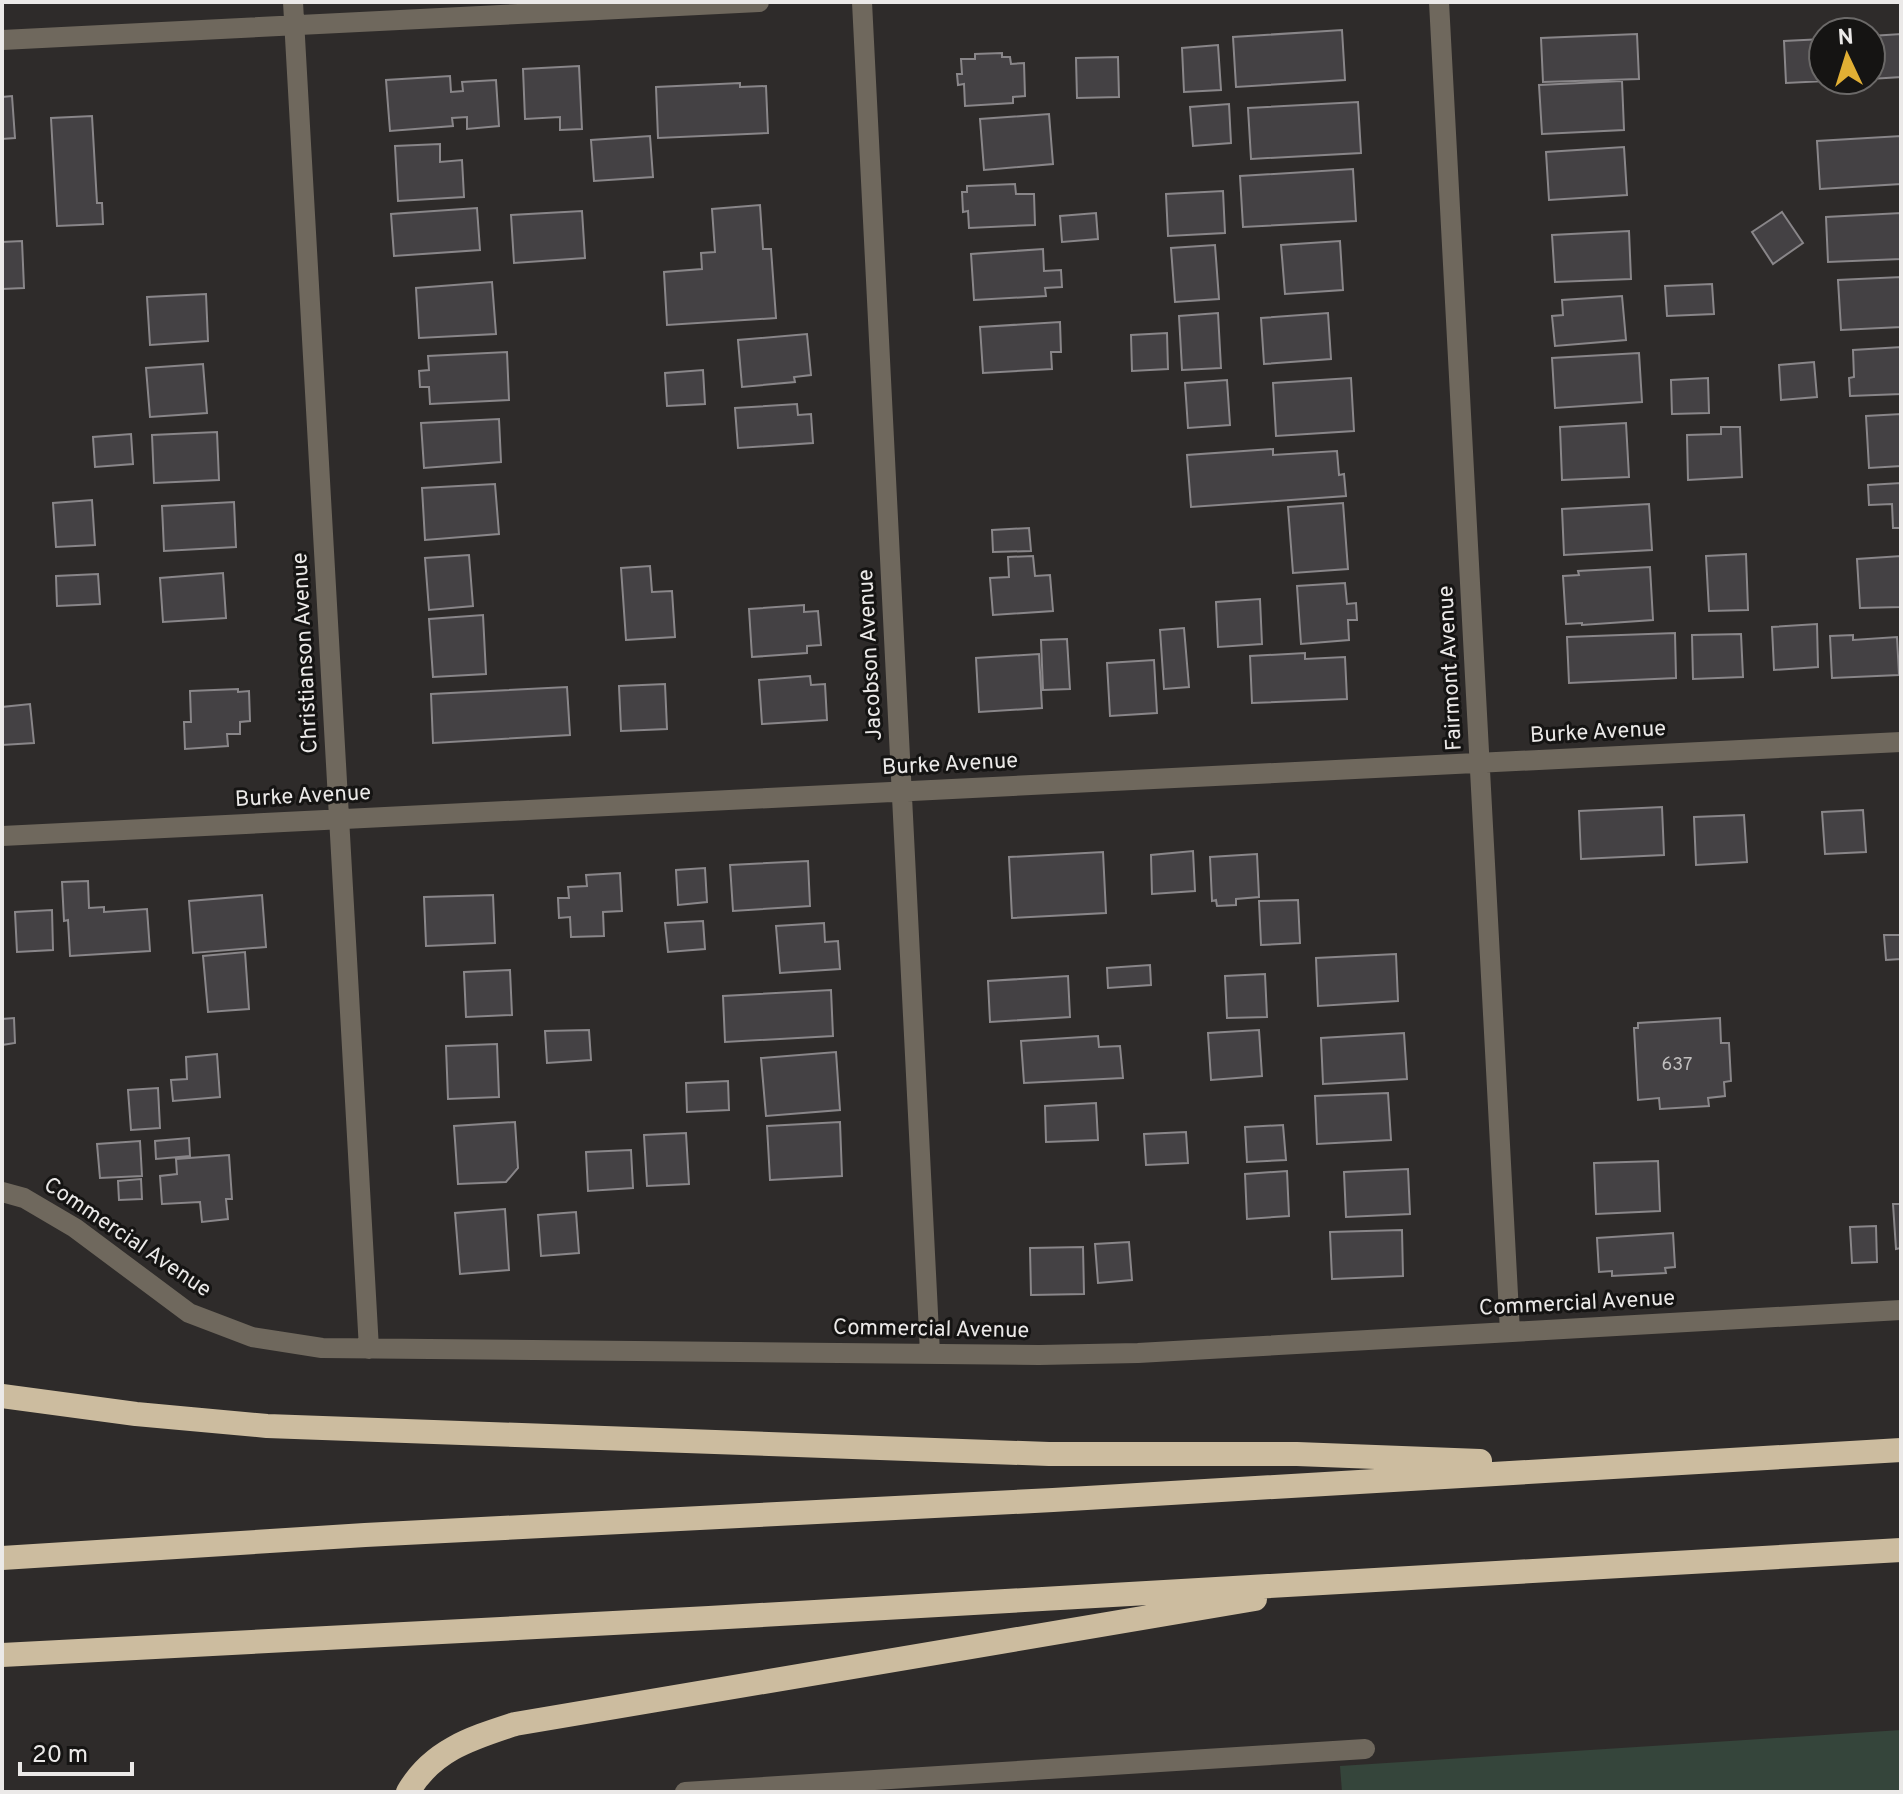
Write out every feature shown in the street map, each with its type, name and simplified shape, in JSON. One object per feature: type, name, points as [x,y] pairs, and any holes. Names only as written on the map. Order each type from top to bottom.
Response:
[{"type":"highway","points":[[2,1396],[136,1414],[267,1426],[1049,1454],[1297,1454],[1619,1466]]},
{"type":"highway","points":[[2,1558],[1901,1450]]},
{"type":"highway","points":[[2,1655],[1901,1550]]},
{"type":"highway","points":[[408,1792],[417,1776],[461,1741],[515,1724],[1381,1579]]},
{"type":"street","name":"Christianson Avenue","points":[[293,2],[369,1349]]},
{"type":"street","points":[[2,40],[759,2]]},
{"type":"street","name":"Jacobson Avenue","points":[[862,2],[930,1353]]},
{"type":"street","name":"Fairmont Avenue","points":[[1439,2],[1510,1332]]},
{"type":"street","name":"Burke Avenue","points":[[2,836],[1901,742]]},
{"type":"street","name":"Commercial Avenue","points":[[2,1192],[24,1198],[75,1228],[189,1313],[252,1337],[322,1348],[1039,1355],[1138,1353],[1901,1310]]},
{"type":"street","points":[[685,1792],[953,1784],[1365,1749]]},
{"type":"green space","points":[[1901,1730],[1901,1792],[1342,1792],[1340,1766]]},
{"type":"building","points":[[1342,30],[1345,80],[1236,87],[1233,37]]},
{"type":"building","points":[[1637,34],[1639,79],[1543,82],[1541,38]]},
{"type":"building","points":[[1901,34],[1901,77],[1887,78],[1887,35]]},
{"type":"building","points":[[1807,40],[1807,82],[1786,83],[1784,41]]},
{"type":"building","points":[[1218,45],[1221,90],[1184,92],[1182,48]]},
{"type":"building","points":[[1002,53],[1002,57],[1010,57],[1011,64],[1024,63],[1025,96],[1013,97],[1013,103],[965,106],[964,84],[958,85],[957,74],[962,74],[961,59],[975,59],[975,54]]},
{"type":"building","points":[[1118,57],[1119,97],[1077,98],[1076,58]]},
{"type":"building","points":[[579,66],[582,129],[560,130],[560,117],[525,119],[523,69]]},
{"type":"building","points":[[450,76],[451,92],[463,91],[462,82],[496,80],[499,126],[467,129],[467,117],[452,118],[453,126],[390,131],[386,80]]},
{"type":"building","points":[[1622,81],[1624,130],[1542,134],[1539,85]]},
{"type":"building","points":[[740,83],[740,87],[766,86],[768,133],[658,138],[656,87]]},
{"type":"building","points":[[12,96],[15,138],[2,139],[2,97]]},
{"type":"building","points":[[1358,102],[1361,153],[1251,159],[1248,108]]},
{"type":"building","points":[[1229,104],[1231,143],[1193,146],[1190,107]]},
{"type":"building","points":[[1049,114],[1053,164],[984,170],[980,119]]},
{"type":"building","points":[[92,116],[97,203],[102,203],[103,224],[57,226],[51,118]]},
{"type":"building","points":[[650,136],[653,177],[594,181],[591,140]]},
{"type":"building","points":[[1901,136],[1901,184],[1820,189],[1817,141]]},
{"type":"building","points":[[440,144],[440,162],[462,160],[464,197],[398,201],[395,146]]},
{"type":"building","points":[[1624,147],[1627,195],[1549,200],[1546,152]]},
{"type":"building","points":[[1353,169],[1356,221],[1243,227],[1240,176]]},
{"type":"building","points":[[1015,184],[1016,194],[1034,194],[1035,225],[969,228],[968,211],[963,212],[962,192],[967,192],[967,186]]},
{"type":"building","points":[[1223,191],[1225,233],[1168,236],[1166,194]]},
{"type":"building","points":[[760,205],[763,249],[771,249],[776,318],[667,325],[664,272],[702,269],[701,253],[715,252],[712,209]]},
{"type":"building","points":[[477,208],[480,250],[394,256],[391,214]]},
{"type":"building","points":[[582,211],[585,258],[514,263],[511,215]]},
{"type":"building","points":[[1782,212],[1803,243],[1773,264],[1752,232]]},
{"type":"building","points":[[1096,213],[1098,239],[1062,242],[1060,216]]},
{"type":"building","points":[[1901,213],[1901,259],[1828,262],[1826,217]]},
{"type":"building","points":[[1629,231],[1631,279],[1555,282],[1552,235]]},
{"type":"building","points":[[22,241],[24,288],[2,289],[2,242]]},
{"type":"building","points":[[1340,241],[1343,290],[1285,294],[1281,245]]},
{"type":"building","points":[[1215,245],[1219,299],[1175,302],[1171,248]]},
{"type":"building","points":[[1043,249],[1044,271],[1061,270],[1062,287],[1045,288],[1046,296],[974,300],[971,254]]},
{"type":"building","points":[[1901,277],[1901,327],[1841,330],[1838,280]]},
{"type":"building","points":[[492,282],[496,334],[419,338],[416,288]]},
{"type":"building","points":[[1712,284],[1714,314],[1667,316],[1665,286]]},
{"type":"building","points":[[206,294],[208,341],[150,345],[147,297]]},
{"type":"building","points":[[1622,296],[1626,340],[1555,346],[1552,316],[1563,315],[1562,300]]},
{"type":"building","points":[[1218,313],[1221,368],[1182,370],[1179,316]]},
{"type":"building","points":[[1328,313],[1331,359],[1264,364],[1261,318]]},
{"type":"building","points":[[1060,322],[1061,352],[1051,352],[1052,369],[983,373],[980,327]]},
{"type":"building","points":[[1167,333],[1168,369],[1132,371],[1131,335]]},
{"type":"building","points":[[807,334],[811,375],[794,377],[795,382],[742,387],[738,340]]},
{"type":"building","points":[[1901,347],[1901,394],[1850,396],[1849,378],[1854,377],[1853,350]]},
{"type":"building","points":[[507,352],[509,400],[430,404],[429,387],[420,387],[419,371],[429,370],[428,356]]},
{"type":"building","points":[[1639,353],[1642,402],[1555,408],[1552,358]]},
{"type":"building","points":[[1814,362],[1817,397],[1781,400],[1779,365]]},
{"type":"building","points":[[203,364],[207,413],[150,417],[146,368]]},
{"type":"building","points":[[703,370],[705,404],[667,406],[665,373]]},
{"type":"building","points":[[1351,378],[1354,431],[1276,436],[1273,383]]},
{"type":"building","points":[[1708,378],[1709,413],[1672,414],[1671,380]]},
{"type":"building","points":[[1227,380],[1230,425],[1188,428],[1185,383]]},
{"type":"building","points":[[797,404],[798,415],[811,414],[813,443],[738,448],[735,408]]},
{"type":"building","points":[[1901,414],[1901,466],[1869,468],[1866,416]]},
{"type":"building","points":[[499,419],[501,462],[424,468],[421,423]]},
{"type":"building","points":[[1626,423],[1629,477],[1562,480],[1560,427]]},
{"type":"building","points":[[1721,427],[1740,427],[1742,477],[1688,480],[1687,435],[1721,434]]},
{"type":"building","points":[[217,432],[219,480],[154,483],[152,435]]},
{"type":"building","points":[[131,434],[133,464],[95,467],[93,437]]},
{"type":"building","points":[[1273,449],[1273,455],[1337,451],[1339,475],[1344,474],[1346,496],[1191,507],[1187,455]]},
{"type":"building","points":[[1901,483],[1901,528],[1893,528],[1892,504],[1869,505],[1868,485]]},
{"type":"building","points":[[495,484],[499,534],[425,540],[422,488]]},
{"type":"building","points":[[92,500],[95,545],[56,547],[53,503]]},
{"type":"building","points":[[234,502],[236,547],[164,551],[162,506]]},
{"type":"building","points":[[1343,503],[1348,569],[1293,573],[1288,507]]},
{"type":"building","points":[[1649,504],[1652,550],[1564,555],[1562,509]]},
{"type":"building","points":[[1029,528],[1031,551],[993,552],[992,530]]},
{"type":"building","points":[[1746,554],[1748,610],[1709,611],[1706,556]]},
{"type":"building","points":[[469,555],[473,606],[429,610],[425,558]]},
{"type":"building","points":[[1033,556],[1035,576],[1050,575],[1053,611],[993,615],[990,578],[1009,577],[1008,557]]},
{"type":"building","points":[[1901,556],[1901,607],[1860,608],[1857,559]]},
{"type":"building","points":[[650,566],[652,592],[672,591],[675,637],[626,640],[621,568]]},
{"type":"building","points":[[1650,567],[1653,620],[1566,624],[1563,576],[1579,575],[1578,571]]},
{"type":"building","points":[[223,573],[226,618],[163,622],[160,578]]},
{"type":"building","points":[[98,574],[100,604],[57,606],[56,576]]},
{"type":"building","points":[[1345,583],[1347,604],[1356,603],[1357,620],[1348,620],[1349,640],[1301,644],[1297,586]]},
{"type":"building","points":[[1260,599],[1262,644],[1218,647],[1216,602]]},
{"type":"building","points":[[804,605],[804,612],[818,611],[821,645],[807,646],[807,653],[752,657],[749,609]]},
{"type":"building","points":[[483,615],[486,674],[433,677],[429,619]]},
{"type":"building","points":[[1817,624],[1818,667],[1774,670],[1772,627]]},
{"type":"building","points":[[1184,628],[1189,687],[1164,689],[1160,630]]},
{"type":"building","points":[[1675,633],[1676,678],[1569,683],[1567,637]]},
{"type":"building","points":[[1741,634],[1743,677],[1693,679],[1692,635]]},
{"type":"building","points":[[1853,635],[1853,640],[1897,637],[1899,675],[1832,678],[1830,636]]},
{"type":"building","points":[[1067,639],[1070,689],[1043,690],[1041,640]]},
{"type":"building","points":[[1305,653],[1305,659],[1345,657],[1347,699],[1252,703],[1250,656]]},
{"type":"building","points":[[1039,654],[1042,708],[979,712],[976,658]]},
{"type":"building","points":[[1154,660],[1157,713],[1110,716],[1107,663]]},
{"type":"building","points":[[810,676],[811,685],[825,684],[827,720],[762,724],[759,680]]},
{"type":"building","points":[[665,684],[667,729],[621,731],[619,686]]},
{"type":"building","points":[[567,687],[570,735],[433,743],[431,694]]},
{"type":"building","points":[[238,689],[238,692],[249,691],[250,721],[240,722],[240,734],[227,734],[228,746],[185,749],[184,722],[191,722],[190,691]]},
{"type":"building","points":[[30,704],[34,743],[2,745],[2,707]]},
{"type":"building","points":[[1662,807],[1664,855],[1581,859],[1579,811]]},
{"type":"building","points":[[1863,810],[1866,852],[1825,854],[1822,812]]},
{"type":"building","points":[[1744,815],[1747,862],[1696,865],[1694,817]]},
{"type":"building","points":[[1193,851],[1195,891],[1152,894],[1151,855]]},
{"type":"building","points":[[1103,852],[1106,913],[1012,918],[1009,857]]},
{"type":"building","points":[[1257,854],[1259,897],[1236,899],[1236,905],[1217,906],[1216,900],[1212,901],[1210,857]]},
{"type":"building","points":[[808,861],[810,906],[733,911],[730,865]]},
{"type":"building","points":[[705,868],[707,902],[678,905],[676,870]]},
{"type":"building","points":[[620,873],[622,911],[603,912],[604,936],[571,937],[570,917],[559,918],[558,898],[569,898],[568,887],[587,886],[586,875]]},
{"type":"building","points":[[88,881],[89,908],[104,907],[104,912],[147,909],[150,951],[70,956],[62,882]]},
{"type":"building","points":[[262,895],[266,947],[193,953],[189,901]]},
{"type":"building","points":[[493,895],[495,943],[426,946],[424,897]]},
{"type":"building","points":[[1298,900],[1300,943],[1261,945],[1259,901]]},
{"type":"building","points":[[52,910],[53,950],[17,952],[15,912]]},
{"type":"building","points":[[703,921],[705,949],[668,952],[665,923]]},
{"type":"building","points":[[824,923],[825,942],[838,941],[840,969],[780,973],[776,926]]},
{"type":"building","points":[[1884,935],[1901,935],[1901,959],[1886,960]]},
{"type":"building","points":[[245,952],[249,1009],[208,1012],[203,956]]},
{"type":"building","points":[[1396,954],[1398,1001],[1318,1006],[1316,958]]},
{"type":"building","points":[[1150,965],[1151,985],[1108,988],[1107,968]]},
{"type":"building","points":[[510,970],[512,1015],[466,1017],[464,972]]},
{"type":"building","points":[[1265,974],[1267,1017],[1227,1018],[1225,976]]},
{"type":"building","points":[[1068,976],[1070,1017],[990,1022],[988,981]]},
{"type":"building","points":[[831,990],[833,1036],[725,1042],[723,996]]},
{"type":"building","points":[[14,1018],[15,1043],[2,1045],[2,1019]]},
{"type":"building","points":[[1720,1018],[1721,1043],[1729,1043],[1731,1081],[1724,1082],[1725,1096],[1708,1098],[1709,1106],[1660,1109],[1659,1098],[1638,1100],[1634,1028],[1638,1028],[1638,1023]]},
{"type":"building","points":[[589,1030],[591,1060],[547,1063],[545,1031]]},
{"type":"building","points":[[1259,1030],[1262,1076],[1211,1080],[1208,1033]]},
{"type":"building","points":[[1404,1033],[1407,1079],[1323,1084],[1321,1038]]},
{"type":"building","points":[[1098,1036],[1099,1047],[1120,1046],[1123,1078],[1024,1083],[1021,1041]]},
{"type":"building","points":[[497,1044],[499,1097],[448,1099],[446,1046]]},
{"type":"building","points":[[836,1052],[840,1110],[766,1116],[761,1058]]},
{"type":"building","points":[[217,1054],[220,1097],[173,1101],[171,1080],[187,1079],[186,1057]]},
{"type":"building","points":[[728,1081],[729,1110],[687,1112],[686,1083]]},
{"type":"building","points":[[158,1088],[160,1128],[131,1130],[128,1090]]},
{"type":"building","points":[[1388,1093],[1391,1140],[1317,1144],[1315,1096]]},
{"type":"building","points":[[1096,1103],[1098,1140],[1046,1142],[1045,1106]]},
{"type":"building","points":[[515,1122],[518,1168],[506,1182],[458,1184],[454,1126]]},
{"type":"building","points":[[840,1122],[842,1176],[770,1180],[767,1126]]},
{"type":"building","points":[[1283,1125],[1286,1160],[1247,1162],[1245,1127]]},
{"type":"building","points":[[1186,1132],[1188,1163],[1146,1165],[1144,1134]]},
{"type":"building","points":[[686,1133],[689,1184],[647,1186],[644,1135]]},
{"type":"building","points":[[189,1138],[190,1156],[156,1159],[155,1141]]},
{"type":"building","points":[[140,1141],[142,1176],[100,1178],[97,1144]]},
{"type":"building","points":[[631,1150],[633,1188],[588,1191],[586,1152]]},
{"type":"building","points":[[229,1155],[232,1199],[226,1199],[228,1219],[202,1222],[200,1202],[162,1204],[160,1176],[177,1174],[176,1159]]},
{"type":"building","points":[[1658,1161],[1660,1211],[1596,1214],[1594,1163]]},
{"type":"building","points":[[1408,1169],[1410,1214],[1346,1217],[1344,1172]]},
{"type":"building","points":[[1287,1171],[1289,1216],[1247,1219],[1245,1174]]},
{"type":"building","points":[[141,1179],[142,1199],[119,1200],[118,1181]]},
{"type":"building","points":[[1893,1204],[1901,1204],[1901,1248],[1896,1249]]},
{"type":"building","points":[[505,1209],[509,1270],[460,1274],[455,1213]]},
{"type":"building","points":[[576,1212],[579,1253],[541,1256],[538,1215]]},
{"type":"building","points":[[1876,1226],[1877,1262],[1852,1263],[1850,1227]]},
{"type":"building","points":[[1402,1230],[1403,1276],[1332,1279],[1330,1232]]},
{"type":"building","points":[[1673,1233],[1675,1267],[1665,1268],[1666,1273],[1612,1276],[1612,1271],[1599,1272],[1597,1238]]},
{"type":"building","points":[[1129,1242],[1132,1280],[1098,1283],[1095,1244]]},
{"type":"building","points":[[1083,1247],[1084,1294],[1031,1295],[1030,1248]]}]
